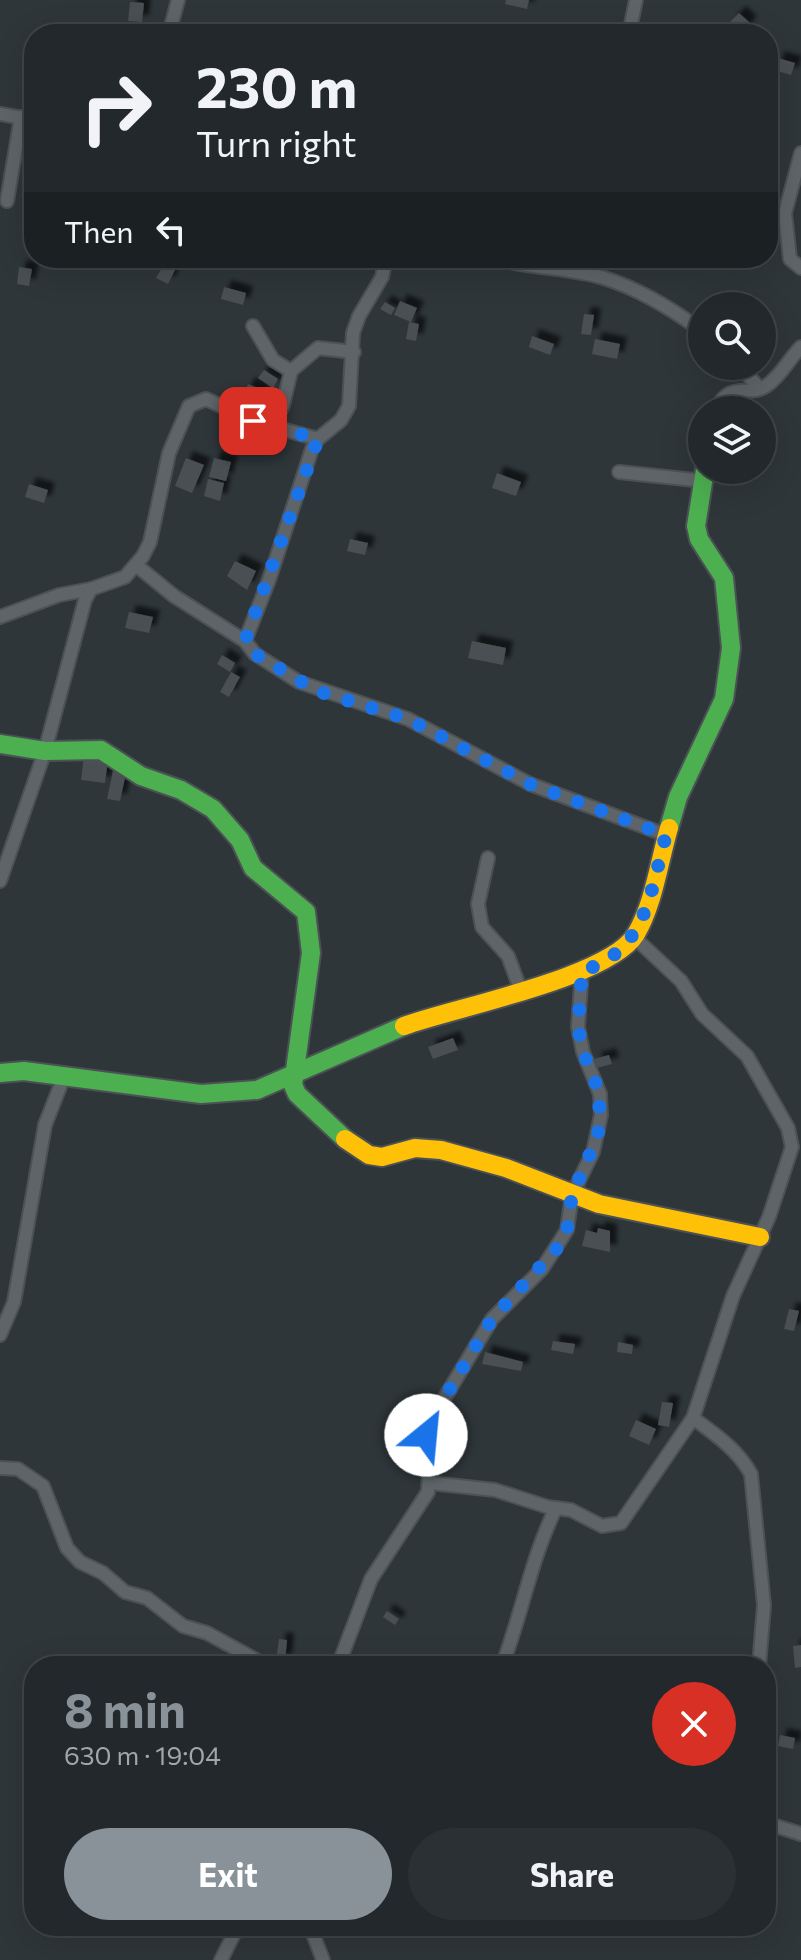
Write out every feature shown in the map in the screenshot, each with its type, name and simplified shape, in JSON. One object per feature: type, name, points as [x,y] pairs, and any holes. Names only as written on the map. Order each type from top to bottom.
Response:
[{"type":"street","points":[[172,24],[178,0]]},
{"type":"street","points":[[631,24],[636,0]]},
{"type":"street","points":[[0,114],[24,118]]},
{"type":"street","points":[[7,201],[24,131]]},
{"type":"street","points":[[801,153],[785,213],[790,259],[801,268]]},
{"type":"street","points":[[245,641],[318,439],[341,420],[349,406],[353,333],[359,316],[375,294],[383,268]]},
{"type":"street","points":[[536,268],[602,277],[672,309],[688,321]]},
{"type":"street","points":[[253,326],[273,360],[291,371]]},
{"type":"street","points":[[726,396],[746,388],[760,389],[777,376],[801,347]]},
{"type":"street","points":[[272,428],[283,405],[291,371],[318,348],[354,352]]},
{"type":"street","points":[[752,380],[760,389]]},
{"type":"street","points":[[0,617],[59,595],[91,589],[125,577],[136,565],[150,542],[169,453],[189,406],[206,399],[272,428],[318,439]]},
{"type":"street","points":[[619,472],[688,475]]},
{"type":"street","points":[[0,1073],[24,1071],[63,1079],[230,1094],[257,1090],[407,1025],[521,991],[606,961],[634,937],[644,916],[678,797],[724,699],[729,674],[729,608],[724,578],[699,539],[696,526],[704,484]]},
{"type":"street","points":[[136,565],[174,596],[245,641],[255,654],[317,691],[408,719],[530,784],[666,835]]},
{"type":"street","points":[[0,881],[45,751],[82,608],[91,589]]},
{"type":"street","points":[[0,744],[45,751],[68,748],[107,752],[141,776],[170,784],[204,803],[240,840],[253,868],[306,912],[310,923],[311,953],[293,1077],[299,1097],[332,1130],[362,1152],[382,1157],[405,1149],[441,1150],[506,1168],[606,1206],[760,1237]]},
{"type":"street","points":[[488,858],[478,904],[482,927],[508,956],[521,991]]},
{"type":"street","points":[[430,1483],[483,1488],[571,1510],[602,1526],[618,1525],[693,1418],[733,1296],[760,1237],[789,1158],[792,1138],[747,1056],[702,1014],[681,981],[634,937]]},
{"type":"street","points":[[343,1656],[371,1579],[421,1506],[430,1483],[423,1451],[430,1422],[492,1319],[560,1245],[567,1230],[572,1195],[593,1152],[601,1115],[600,1094],[583,1052],[578,1027],[582,971]]},
{"type":"street","points":[[0,1335],[14,1302],[45,1125],[63,1079]]},
{"type":"street","points":[[693,1418],[744,1461],[751,1474],[764,1605],[760,1656]]},
{"type":"street","points":[[0,1468],[18,1469],[43,1486],[67,1548],[80,1562],[103,1573],[125,1592],[147,1598],[183,1626],[207,1633],[249,1656]]},
{"type":"street","points":[[506,1656],[520,1620],[541,1537],[556,1508]]},
{"type":"street","points":[[776,1826],[801,1834]]},
{"type":"street","points":[[225,1958],[234,1936]]},
{"type":"street","points":[[314,1936],[323,1960]]},
{"type":"building","points":[[506,0],[529,0],[527,9],[505,4]]},
{"type":"building","points":[[130,2],[144,3],[142,22],[128,21]]},
{"type":"building","points":[[739,13],[750,23],[732,24],[730,22]]},
{"type":"building","points":[[778,58],[795,63],[791,75],[778,71]]},
{"type":"building","points":[[19,267],[32,269],[29,286],[17,284]]},
{"type":"building","points":[[162,268],[176,268],[168,284],[156,278]]},
{"type":"building","points":[[224,287],[246,293],[243,305],[221,299]]},
{"type":"building","points":[[400,301],[417,308],[411,322],[394,315]]},
{"type":"building","points":[[385,302],[395,308],[391,315],[380,309]]},
{"type":"building","points":[[584,314],[594,315],[591,335],[581,334]]},
{"type":"building","points":[[409,322],[419,324],[416,341],[406,339]]},
{"type":"building","points":[[532,336],[554,344],[550,355],[529,347]]},
{"type":"building","points":[[595,339],[620,344],[617,359],[592,354]]},
{"type":"building","points":[[264,370],[278,379],[273,388],[258,378]]},
{"type":"building","points":[[248,384],[263,390],[255,408],[240,402]]},
{"type":"building","points":[[186,458],[204,465],[192,493],[175,486]]},
{"type":"building","points":[[214,458],[231,462],[226,481],[209,477]]},
{"type":"building","points":[[497,473],[521,482],[516,496],[492,488]]},
{"type":"building","points":[[208,479],[224,483],[220,501],[204,496]]},
{"type":"building","points":[[29,484],[48,490],[44,503],[25,497]]},
{"type":"building","points":[[350,539],[368,543],[365,555],[347,551]]},
{"type":"building","points":[[235,561],[256,571],[247,590],[227,576]]},
{"type":"building","points":[[129,612],[153,617],[149,633],[125,628]]},
{"type":"building","points":[[472,641],[506,648],[503,665],[468,658]]},
{"type":"building","points":[[222,655],[235,663],[230,672],[217,664]]},
{"type":"building","points":[[231,672],[240,677],[229,697],[220,692]]},
{"type":"building","points":[[84,756],[108,759],[105,783],[81,780]]},
{"type":"building","points":[[113,771],[126,773],[120,801],[107,799]]},
{"type":"building","points":[[453,1038],[458,1050],[433,1059],[428,1047]]},
{"type":"building","points":[[609,1055],[612,1064],[597,1068],[594,1059]]},
{"type":"building","points":[[598,1228],[610,1231],[610,1252],[582,1246],[586,1230],[597,1233]]},
{"type":"building","points":[[789,1309],[799,1311],[794,1331],[784,1329]]},
{"type":"building","points":[[553,1341],[575,1344],[573,1354],[551,1350]]},
{"type":"building","points":[[618,1342],[633,1345],[632,1354],[617,1352]]},
{"type":"building","points":[[485,1352],[523,1362],[521,1371],[482,1364]]},
{"type":"building","points":[[662,1402],[673,1403],[669,1427],[658,1425]]},
{"type":"building","points":[[636,1420],[656,1429],[649,1445],[629,1436]]},
{"type":"building","points":[[387,1611],[399,1619],[395,1625],[383,1617]]},
{"type":"building","points":[[279,1639],[287,1640],[285,1656],[277,1656]]},
{"type":"building","points":[[801,1645],[801,1667],[795,1668],[793,1646]]},
{"type":"building","points":[[780,1735],[795,1738],[793,1749],[778,1746]]},
{"type":"traffic: fast","points":[[669,828],[678,797],[724,699],[731,648],[724,578],[699,539],[696,526],[703,484]]},
{"type":"traffic: fast","points":[[0,744],[45,751],[101,750],[141,776],[181,790],[213,809],[240,840],[253,868],[306,912],[311,953],[293,1085],[297,1094],[345,1139]]},
{"type":"traffic: fast","points":[[0,1073],[24,1071],[201,1094],[257,1090],[404,1026]]},
{"type":"traffic: slow","points":[[404,1026],[564,977],[620,950],[636,934],[642,922],[656,882],[669,828]]},
{"type":"traffic: slow","points":[[345,1139],[369,1155],[382,1157],[415,1148],[441,1150],[506,1168],[599,1204],[760,1237]]},
{"type":"route","points":[[253,421],[318,439],[293,499],[269,580],[245,641],[255,654],[317,691],[408,719],[530,784],[666,835],[644,916],[634,937],[606,961],[582,971],[578,1027],[583,1052],[600,1094],[601,1115],[593,1152],[572,1195],[567,1230],[542,1269],[492,1319],[463,1373],[430,1422],[426,1435]]}]
